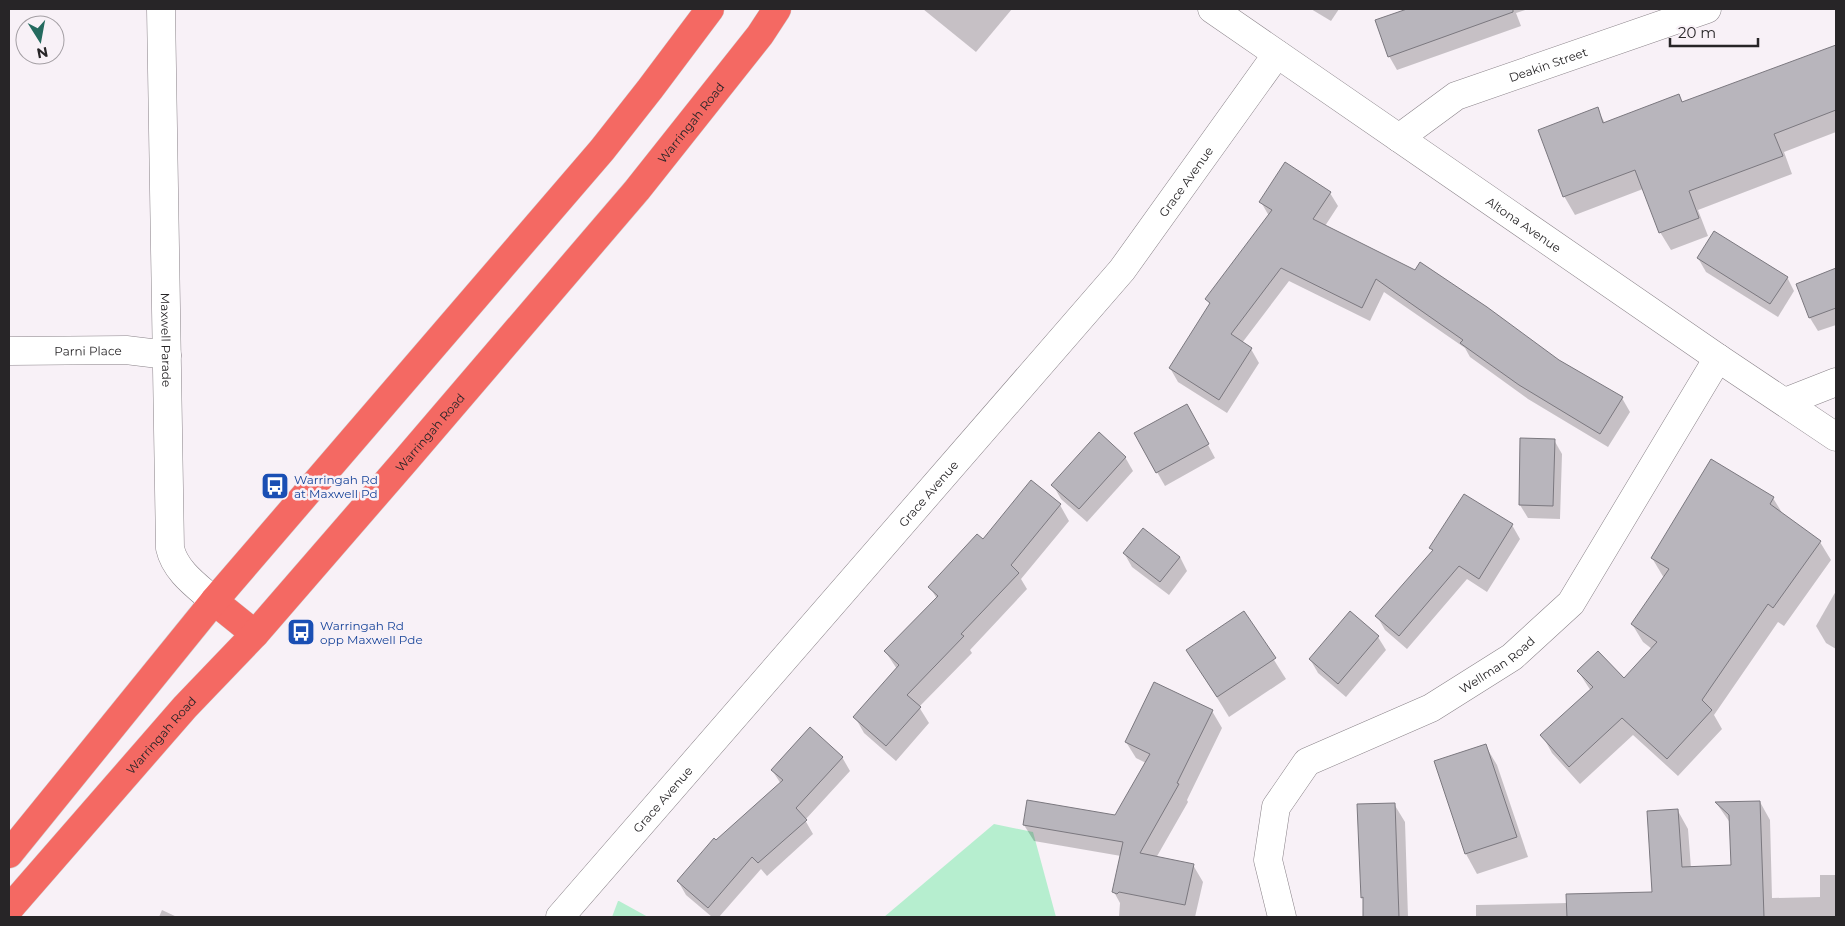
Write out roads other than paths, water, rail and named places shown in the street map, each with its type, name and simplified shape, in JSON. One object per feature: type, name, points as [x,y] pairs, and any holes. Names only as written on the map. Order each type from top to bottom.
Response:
[{"type":"highway","points":[[9,854],[214,601],[602,150],[710,9]]},
{"type":"highway","name":"Warringah Road","points":[[9,909],[186,707],[255,634],[637,190],[760,36],[777,9]]},
{"type":"highway","name":"Maxwell Parade","points":[[214,601],[255,634]]},
{"type":"street","name":"Maxwell Parade","points":[[161,9],[170,548],[172,559],[177,566],[214,601]]},
{"type":"street","name":"Altona Avenue","points":[[1212,9],[1718,358],[1836,437]]},
{"type":"street","name":"Deakin Street","points":[[1398,138],[1456,96],[1707,9]]},
{"type":"street","name":"Grace Avenue","points":[[560,917],[1122,270],[1277,54]]},
{"type":"street","name":"Parni Place","points":[[9,351],[126,350],[167,355]]},
{"type":"street","name":"Wellman Road","points":[[1282,917],[1268,860],[1276,806],[1307,762],[1431,708],[1512,657],[1571,604],[1718,358]]},
{"type":"street","points":[[1785,402],[1836,382]]},
{"type":"place","name":"Warringah Rd at Maxwell Pd","points":[[275,486]]},
{"type":"place","name":"Warringah Rd opp Maxwell Pde","points":[[301,632]]}]
